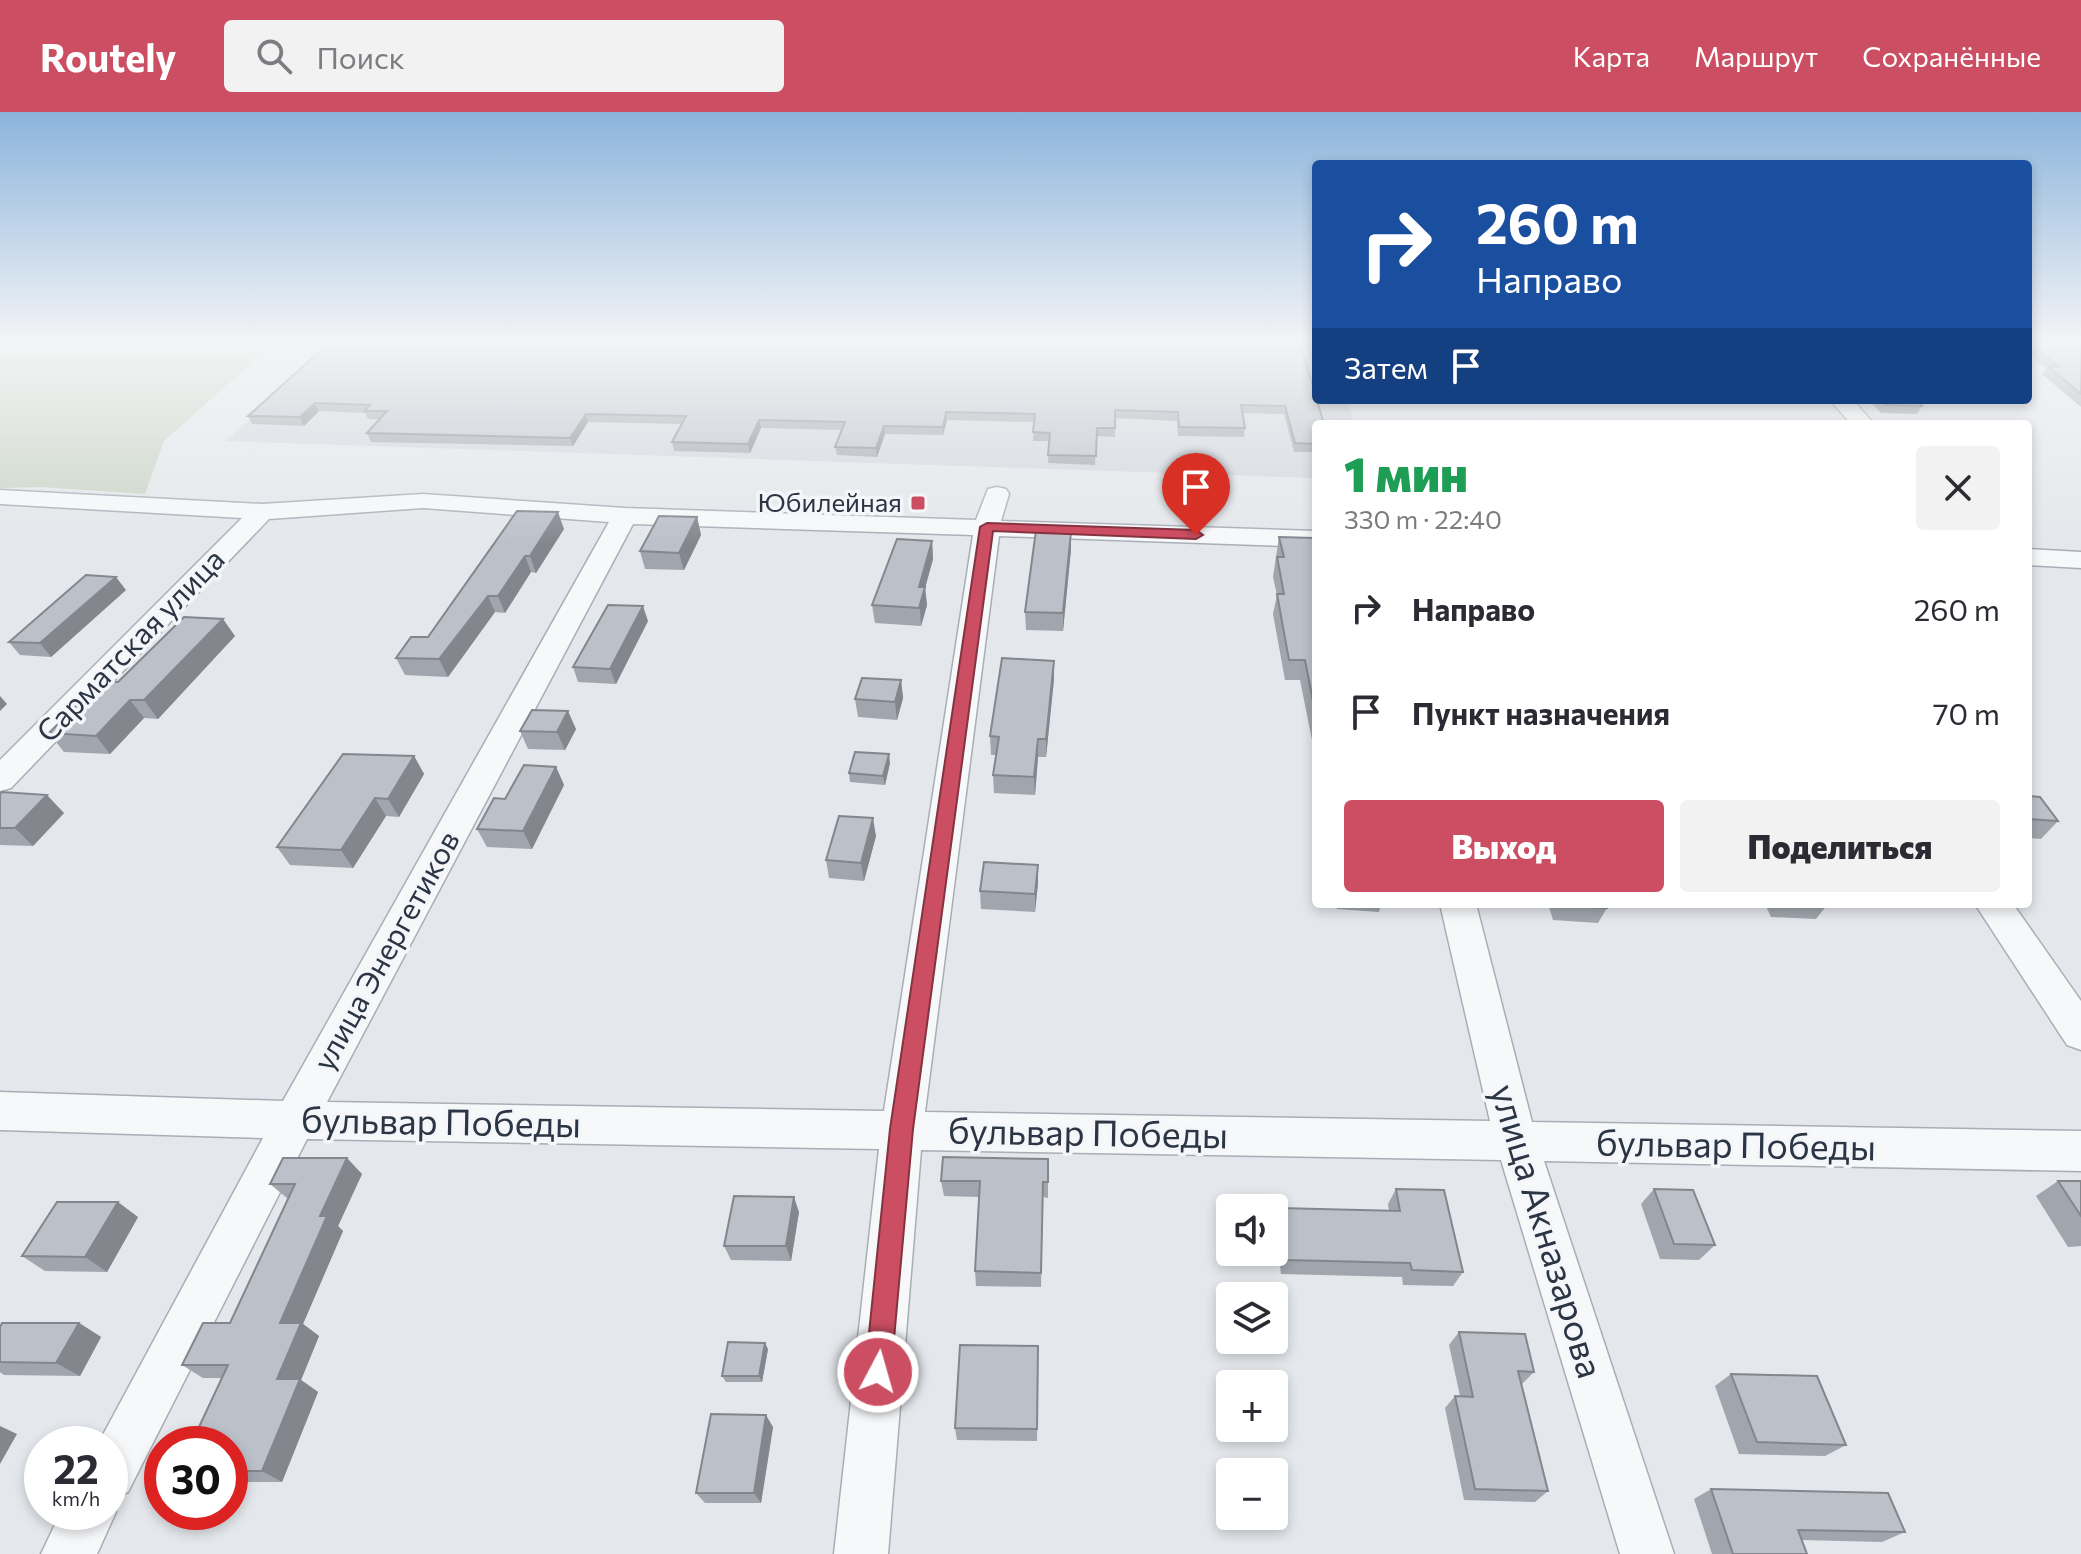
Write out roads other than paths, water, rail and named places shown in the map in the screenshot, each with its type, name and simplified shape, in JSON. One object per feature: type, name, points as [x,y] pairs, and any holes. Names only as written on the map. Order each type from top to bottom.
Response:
[{"type":"street","points":[[0,497],[262,512],[423,501],[625,516],[992,511],[1312,539]]},
{"type":"street","points":[[861,1554],[902,1129],[992,511]]},
{"type":"street","name":"Сарматская улица","points":[[0,780],[262,512]]},
{"type":"street","name":"улица Энергетиков","points":[[128,1440],[295,1120],[625,516]]},
{"type":"street","points":[[2032,557],[2081,560]]},
{"type":"street","name":"улица Акназарова","points":[[1459,908],[1516,1141],[1647,1554]]},
{"type":"street","points":[[1996,908],[2081,1033]]},
{"type":"street","name":"бульвар Победы","points":[[0,1111],[295,1120],[2081,1151]]},
{"type":"street","points":[[68,1554],[81,1530]]},
{"type":"place","name":"Юбилейная","points":[[918,503]]}]
